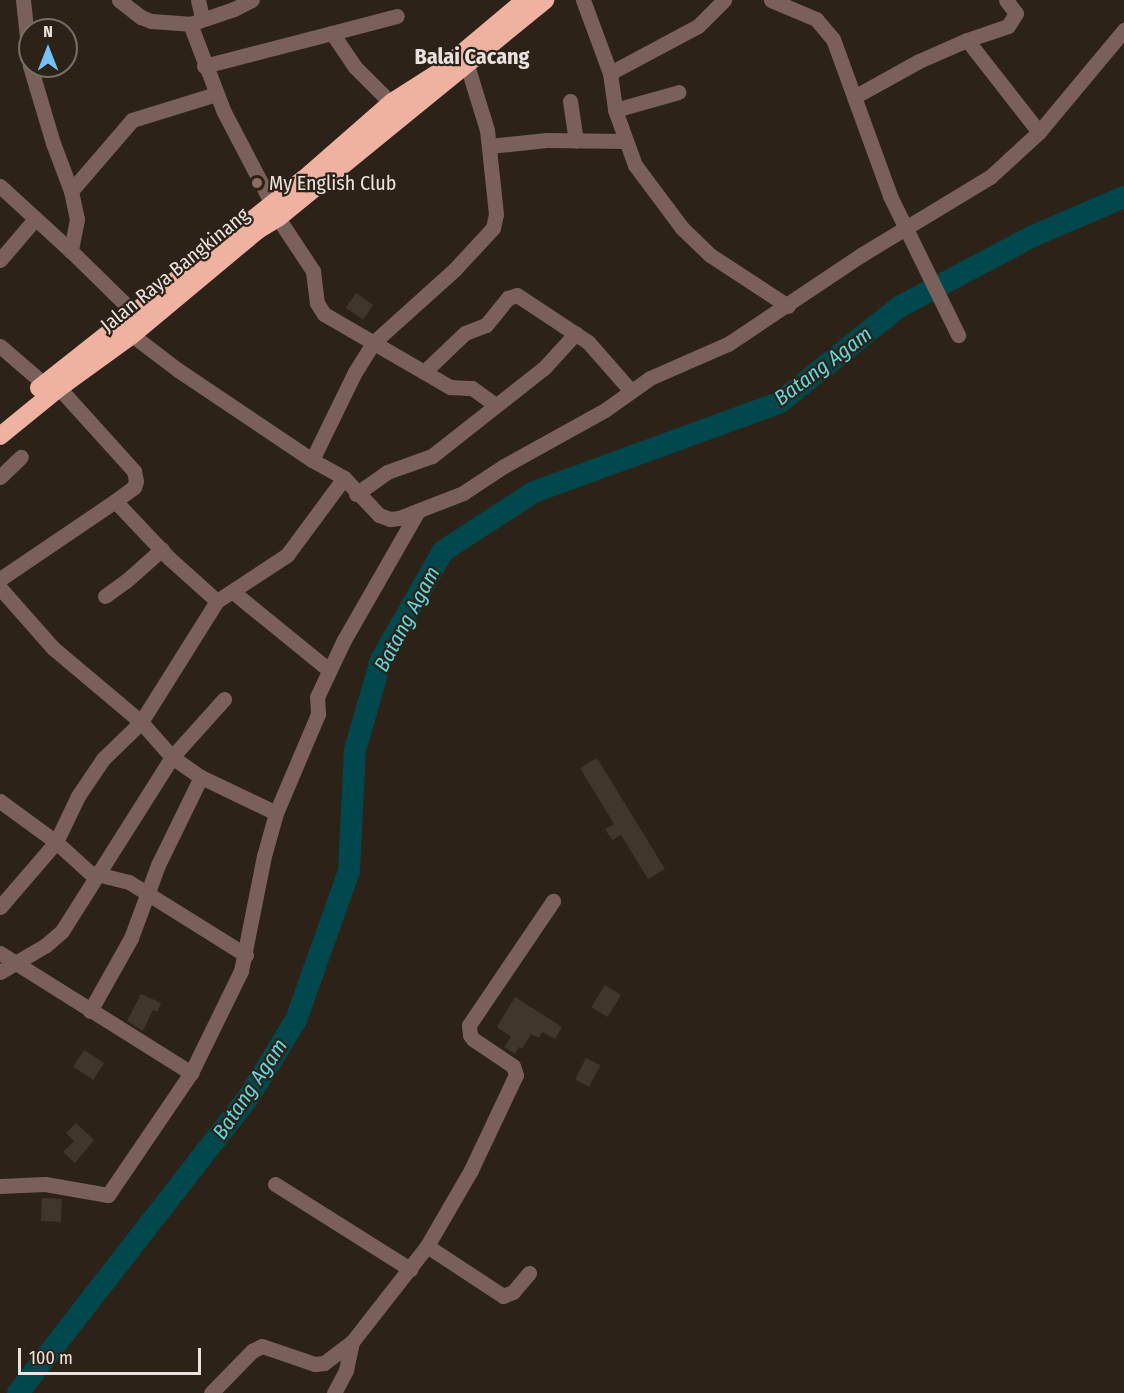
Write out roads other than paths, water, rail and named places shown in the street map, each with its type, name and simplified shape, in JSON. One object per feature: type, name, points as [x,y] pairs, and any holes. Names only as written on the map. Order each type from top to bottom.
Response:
[{"type":"highway","name":"Jalan Raya Bangkinang","points":[[0,436],[51,386],[134,313],[404,117],[442,77],[525,0]]},
{"type":"highway","name":"Jalan Raya Bangkinang","points":[[0,420],[132,335],[258,230],[304,179],[392,102],[467,65],[545,0]]},
{"type":"street","points":[[23,0],[25,18]]},
{"type":"street","points":[[119,0],[141,17],[151,21],[196,21],[221,14],[252,0]]},
{"type":"street","points":[[198,0],[196,21],[204,66],[275,211],[313,271],[320,311],[454,389],[472,388],[495,405]]},
{"type":"street","points":[[583,0],[610,73],[615,110],[635,165],[682,228],[710,255],[788,306]]},
{"type":"street","points":[[610,73],[698,26],[724,0]]},
{"type":"street","points":[[771,0],[806,14],[825,28],[833,39],[902,220],[958,335]]},
{"type":"street","points":[[854,97],[919,61],[967,40],[996,32],[1013,21],[1016,13],[1006,0]]},
{"type":"street","points":[[204,66],[397,16]]},
{"type":"street","points":[[132,335],[178,370],[312,460],[344,478],[356,494],[379,515],[390,519],[418,511],[463,493],[504,466],[605,410],[625,383],[650,378],[728,344],[788,306],[902,220],[990,177],[1039,132],[1124,30]]},
{"type":"street","points":[[332,33],[355,67],[392,102],[404,117]]},
{"type":"street","points":[[967,40],[1039,132]]},
{"type":"street","points":[[312,460],[355,372],[375,342],[455,269],[493,228],[496,214],[489,146],[483,114],[467,65]]},
{"type":"street","points":[[34,78],[53,143],[71,190],[77,219],[71,251]]},
{"type":"street","points":[[615,110],[680,92]]},
{"type":"street","points":[[71,190],[132,120],[216,94]]},
{"type":"street","points":[[570,101],[576,141]]},
{"type":"street","points":[[489,146],[547,140],[625,141]]},
{"type":"street","points":[[0,186],[134,313]]},
{"type":"street","points":[[0,260],[34,219]]},
{"type":"street","points":[[424,372],[465,333],[486,325],[513,295],[520,297],[576,333],[599,353],[625,383]]},
{"type":"street","points":[[356,494],[387,472],[426,460],[544,368],[576,333]]},
{"type":"street","points":[[0,346],[51,386],[134,471],[136,481],[134,487],[115,501],[0,579]]},
{"type":"street","points":[[0,477],[21,457]]},
{"type":"street","points":[[0,907],[56,842],[89,778],[104,759],[141,722],[216,601],[233,592],[292,550],[344,478]]},
{"type":"street","points":[[115,501],[216,601]]},
{"type":"street","points":[[0,1186],[45,1184],[96,1195],[110,1193],[192,1073],[239,975],[237,949],[264,856],[272,811],[318,714],[317,697],[327,674],[418,511]]},
{"type":"street","points":[[105,596],[162,549]]},
{"type":"street","points":[[0,588],[53,648],[141,722],[172,757],[201,777],[272,811]]},
{"type":"street","points":[[233,592],[327,674]]},
{"type":"street","points":[[0,972],[54,939],[172,757],[224,699]]},
{"type":"street","points":[[90,1011],[131,938],[163,855],[201,777]]},
{"type":"street","points":[[0,801],[56,842],[89,872],[124,880],[148,892],[237,949]]},
{"type":"street","points":[[211,1393],[256,1348],[272,1347],[320,1364],[352,1342],[427,1246],[471,1170],[516,1075],[513,1066],[470,1035],[469,1025],[553,901]]},
{"type":"street","points":[[0,953],[192,1073]]},
{"type":"street","points":[[275,1184],[410,1269]]},
{"type":"street","points":[[427,1246],[503,1296],[513,1292],[529,1273]]},
{"type":"street","points":[[334,1393],[341,1384],[352,1342]]},
{"type":"waterway","name":"Batang Agam","points":[[18,1393],[248,1098],[296,1020],[349,871],[355,750],[381,660],[443,551],[534,492],[779,403],[899,307],[1031,237],[1124,197]]},
{"type":"place","name":"My English Club","points":[[257,183]]},
{"type":"district","name":"Balai Cacang","points":[[472,57]]}]
